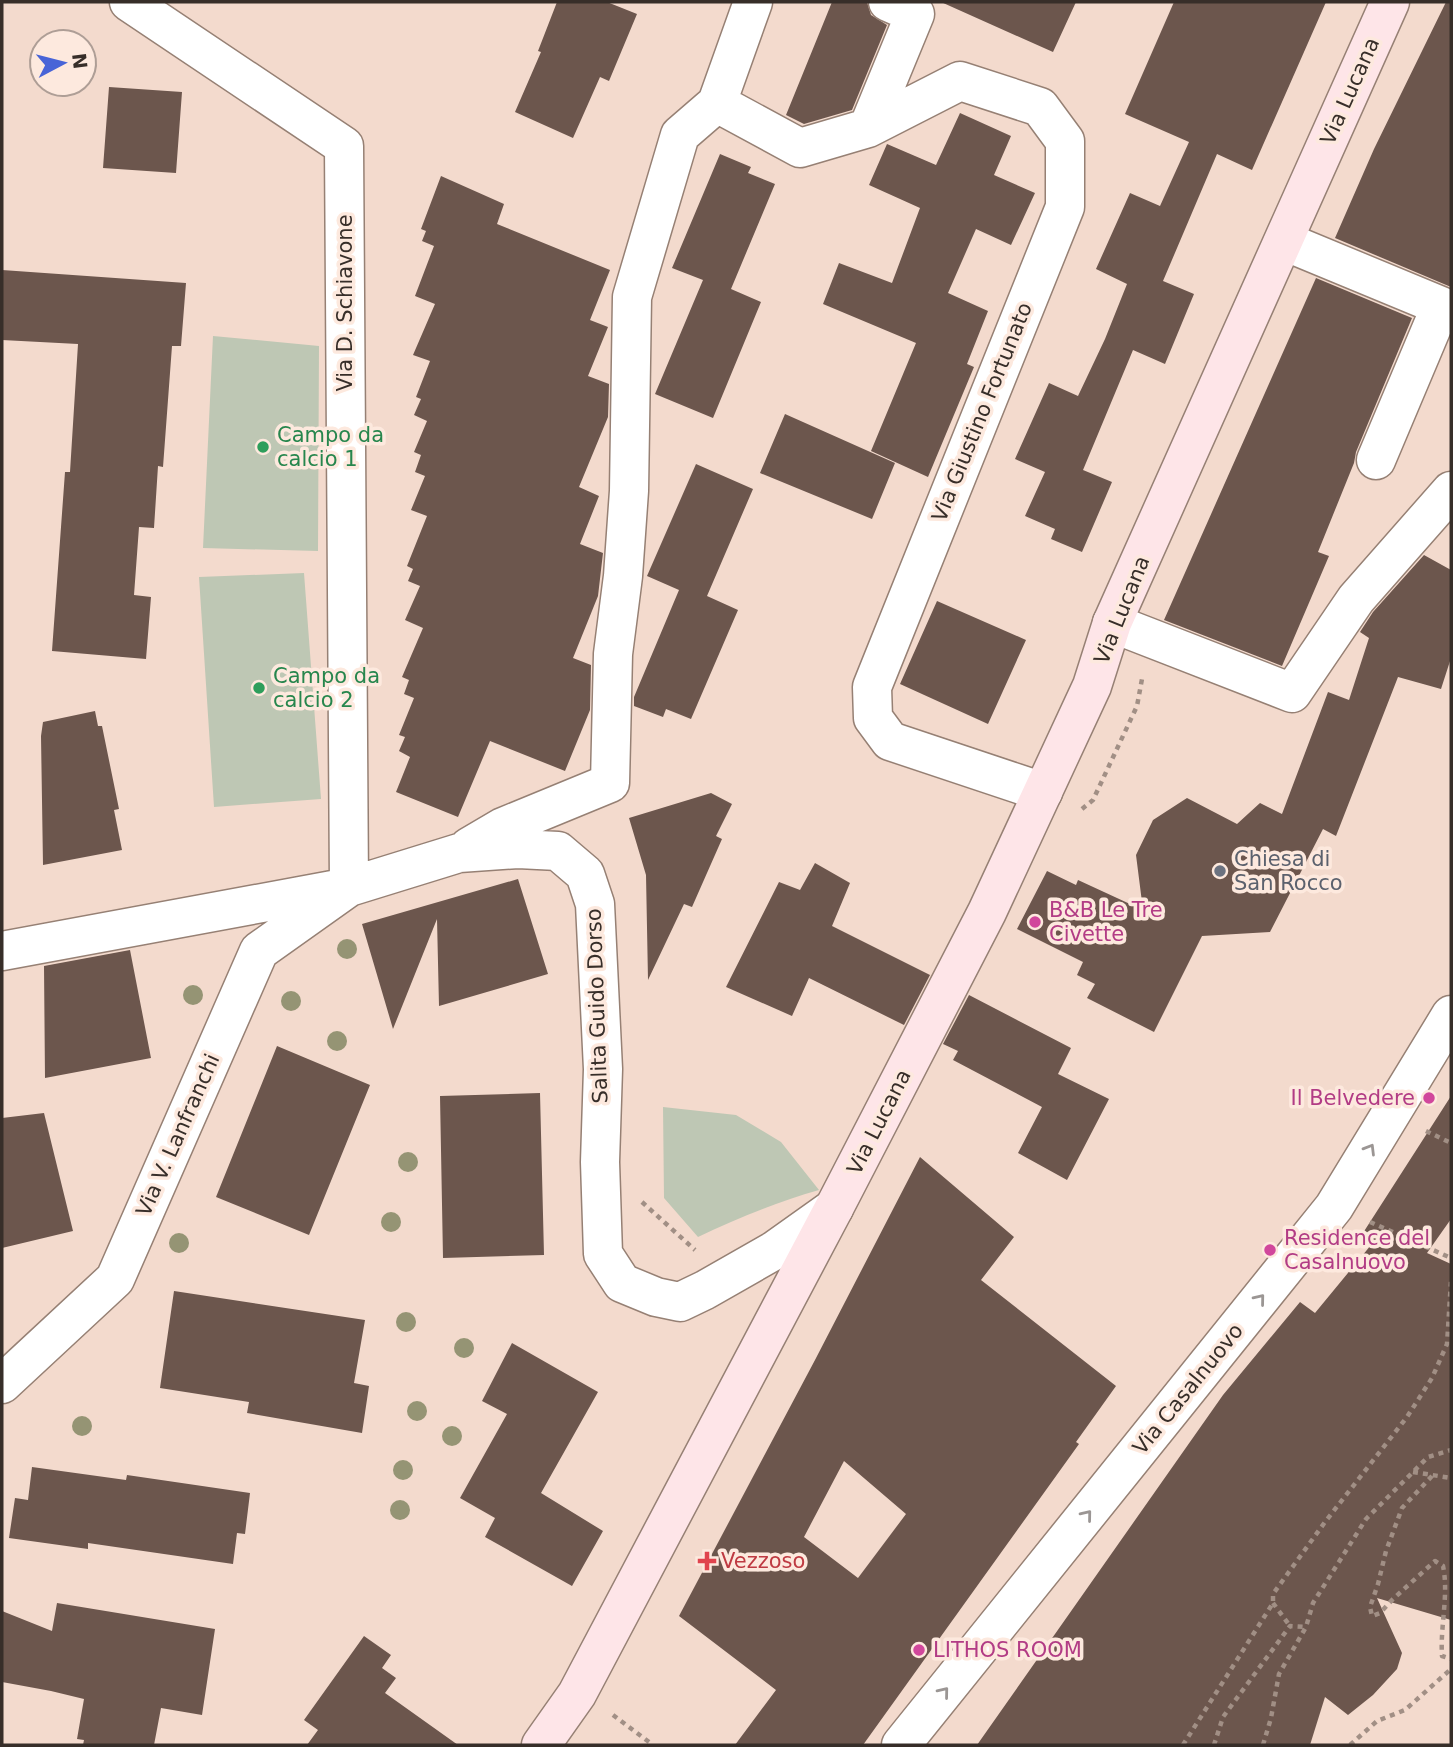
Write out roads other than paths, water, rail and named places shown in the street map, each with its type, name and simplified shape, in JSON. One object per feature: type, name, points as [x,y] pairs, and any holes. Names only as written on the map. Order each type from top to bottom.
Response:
[{"type":"street","name":"Via D. Schiavone","points":[[129,2],[344,146],[349,887]]},
{"type":"street","points":[[459,853],[503,827],[610,783],[613,654],[624,576],[629,491],[632,297],[680,135],[717,103],[753,2]]},
{"type":"street","points":[[868,128],[915,14],[888,2]]},
{"type":"street","name":"Via Lucana","points":[[541,1745],[577,1695],[987,912],[1092,686],[1112,623],[1390,2]]},
{"type":"street","name":"Via Giustino Fortunato","points":[[717,103],[800,148],[868,128],[961,81],[1040,107],[1065,141],[1065,207],[872,687],[873,718],[890,741],[1044,792]]},
{"type":"street","points":[[1284,241],[1441,306],[1376,460]]},
{"type":"street","points":[[1112,623],[1292,693],[1356,599],[1451,491]]},
{"type":"street","name":"Salita Guido Dorso","points":[[2,951],[349,887],[459,853],[518,849],[558,851],[585,874],[595,904],[603,1055],[600,1162],[603,1254],[622,1283],[656,1297],[680,1302],[775,1250],[834,1208]]},
{"type":"street","name":"Via V. Lanfranchi","points":[[2,1384],[116,1279],[259,951],[349,887]]},
{"type":"street","name":"Via Casalnuovo","points":[[901,1745],[1334,1207],[1451,1015]]},
{"type":"place","name":"Campo da calcio 1","points":[[263,447]]},
{"type":"place","name":"Campo da calcio 2","points":[[259,688]]},
{"type":"place","name":"Chiesa di San Rocco","points":[[1220,871]]},
{"type":"place","name":"B&B Le Tre Civette","points":[[1035,922]]},
{"type":"place","name":"Il Belvedere","points":[[1429,1098]]},
{"type":"place","name":"Residence del Casalnuovo","points":[[1270,1250]]},
{"type":"place","name":"Vezzoso","points":[[707,1561]]},
{"type":"place","name":"LITHOS ROOM","points":[[919,1650]]}]
